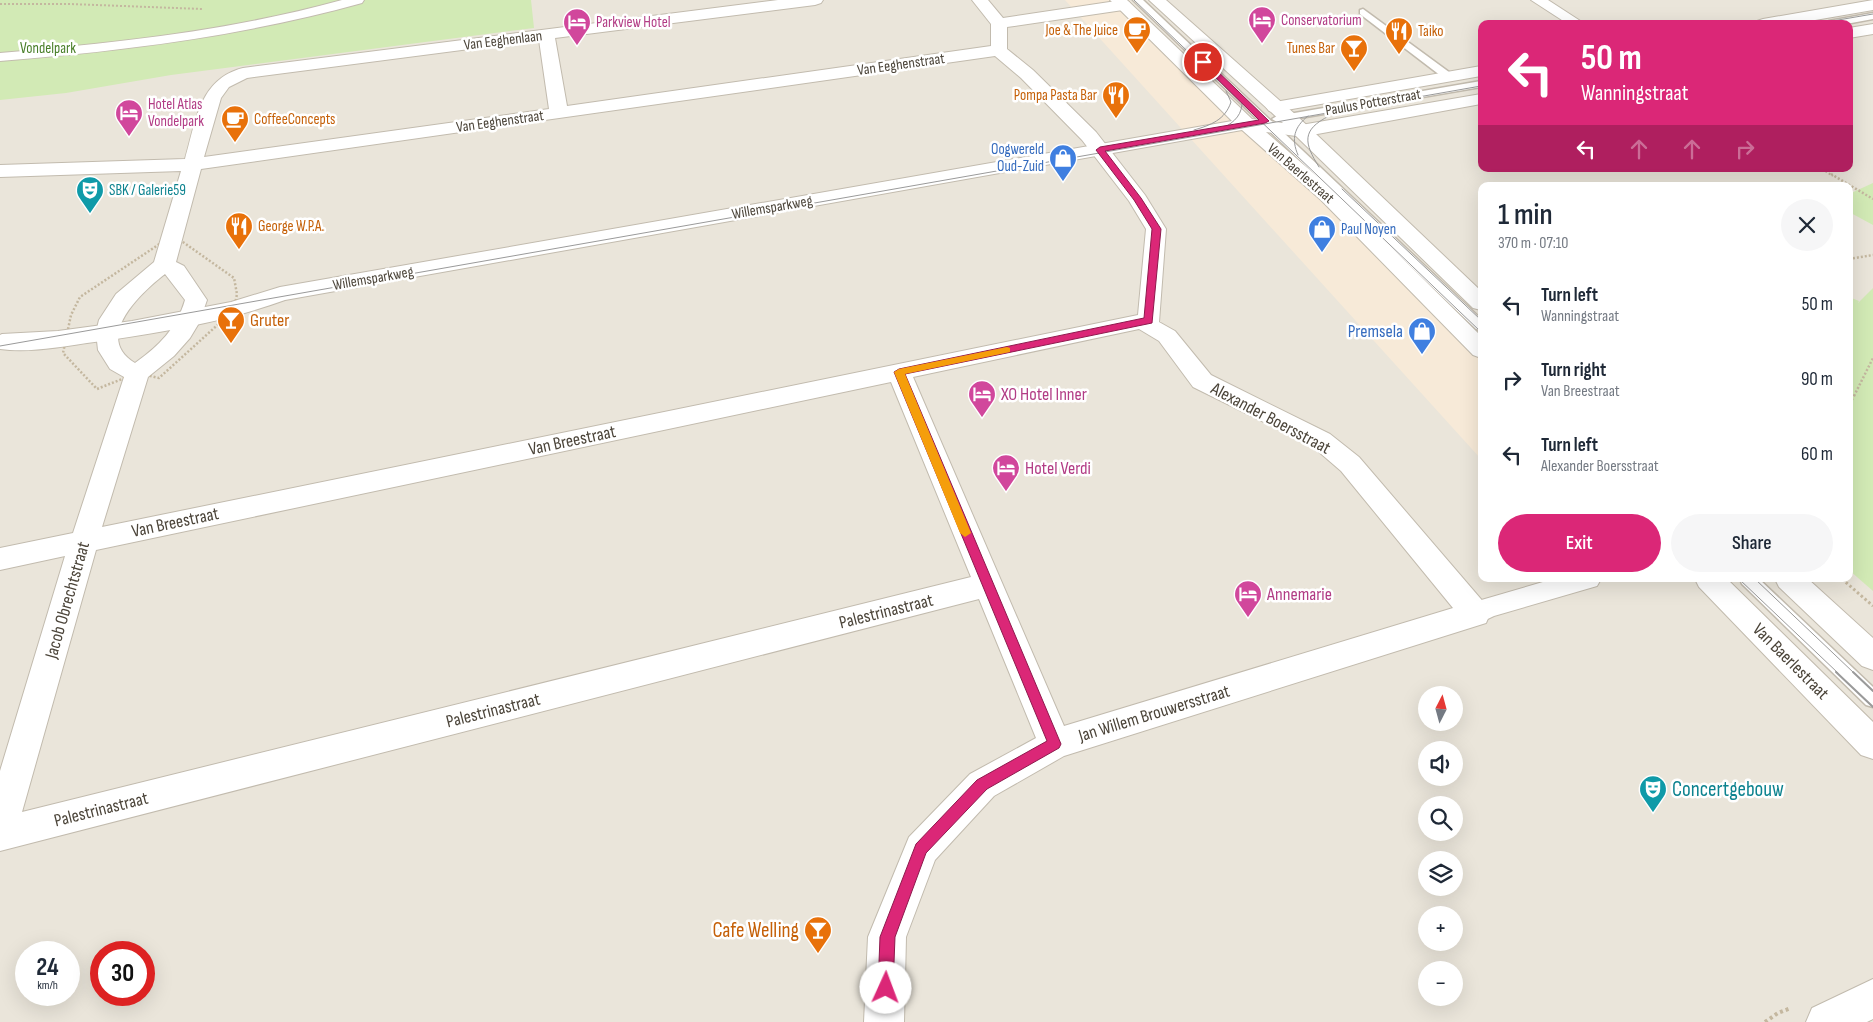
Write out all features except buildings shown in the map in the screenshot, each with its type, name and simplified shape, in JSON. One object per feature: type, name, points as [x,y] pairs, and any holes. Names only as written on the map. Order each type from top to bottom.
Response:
[{"type":"street","points":[[0,56],[74,50],[213,32],[297,17],[357,0]]},
{"type":"street","name":"Van Eeghenlaan","points":[[191,165],[212,96],[223,83],[243,73],[815,0]]},
{"type":"street","points":[[980,0],[999,23],[999,50],[1027,74],[1089,136],[1138,200],[1156,229],[1149,320],[1143,322]]},
{"type":"street","name":"Van Baerlestraat","points":[[1157,0],[1272,120],[1328,196],[1478,347]]},
{"type":"street","points":[[1538,0],[1571,20]]},
{"type":"street","points":[[999,23],[1126,2]]},
{"type":"street","name":"Van Baerlestraat","points":[[1126,2],[1272,120],[1478,299]]},
{"type":"street","points":[[1786,20],[1873,5]]},
{"type":"street","points":[[1853,32],[1873,29]]},
{"type":"street","points":[[546,35],[559,113]]},
{"type":"street","name":"Van Eeghenstraat","points":[[0,171],[191,165],[999,50]]},
{"type":"street","name":"Paulus Potterstraat","points":[[1272,120],[1478,72]]},
{"type":"street","name":"Paulus Potterstraat","points":[[1272,120],[1478,99]]},
{"type":"street","name":"Willemsparkweg","points":[[1,343],[65,340],[110,324],[194,309],[250,306],[280,294],[1272,120]]},
{"type":"street","points":[[164,265],[176,271],[194,309],[185,330],[157,359],[137,373],[122,368],[110,351],[110,324],[119,306],[164,265],[191,165]]},
{"type":"street","name":"Van Breestraat","points":[[0,559],[1143,322]]},
{"type":"street","name":"Alexander Boersstraat","points":[[1143,322],[1167,336],[1202,381],[1321,440],[1350,464],[1475,614]]},
{"type":"street","points":[[899,372],[1054,744]]},
{"type":"street","name":"Jacob Obrechtstraat","points":[[0,828],[84,541],[137,373]]},
{"type":"street","name":"Jan Willem Brouwersstraat","points":[[884,1022],[887,937],[921,849],[982,785],[1054,744],[1475,614],[1487,608],[1578,582]]},
{"type":"street","name":"Van Baerlestraat","points":[[1712,582],[1873,744]]},
{"type":"street","points":[[1793,582],[1873,657]]},
{"type":"street","name":"Palestrinastraat","points":[[0,834],[987,585]]},
{"type":"street","points":[[1826,1022],[1873,998]]},
{"type":"lane","points":[[1363,12],[1449,77]]},
{"type":"lane","points":[[1851,20],[1873,16]]},
{"type":"lane","name":"Paulus Potterstraat","points":[[1272,120],[1478,85]]},
{"type":"lane","points":[[1272,120],[1299,144],[1304,157]]},
{"type":"lane","name":"Van Baerlestraat","points":[[1272,120],[1304,157],[1478,323]]},
{"type":"lane","name":"Van Baerlestraat","points":[[1751,582],[1873,699]]},
{"type":"path","points":[[0,4],[70,4],[210,9]]},
{"type":"path","points":[[1827,172],[1844,182]]},
{"type":"path","points":[[1853,187],[1873,199]]},
{"type":"path","points":[[1853,258],[1873,255]]},
{"type":"path","points":[[1853,396],[1873,358]]},
{"type":"path","points":[[1845,582],[1873,606]]},
{"type":"shaded area","points":[[0,0],[1873,0],[1873,1022],[0,1022]]},
{"type":"shaded area","points":[[1065,0],[1129,0],[1478,353],[1478,456]]},
{"type":"green space","name":"Vondelpark","points":[[0,0],[531,0],[534,28],[171,75],[66,93],[0,100]]},
{"type":"green space","points":[[1873,183],[1873,225],[1853,214],[1853,192]]},
{"type":"green space","points":[[1873,288],[1873,591],[1853,574],[1853,299],[1859,301],[1858,303]]},
{"type":"tram line","points":[[1134,0],[1242,103]]},
{"type":"tram line","points":[[1838,20],[1873,14]]},
{"type":"tram line","points":[[1307,116],[1478,87]]},
{"type":"tram line","points":[[1194,130],[1212,124],[1225,113],[1231,102],[1226,91]]},
{"type":"tram line","points":[[1223,128],[1237,117],[1242,103]]},
{"type":"tram line","points":[[1242,103],[1264,124]]},
{"type":"tram line","points":[[1264,124],[1307,116]]},
{"type":"tram line","points":[[1298,155],[1294,139],[1295,134],[1300,124],[1307,116]]},
{"type":"tram line","points":[[1319,167],[1310,151],[1308,138],[1314,126],[1329,116]]},
{"type":"tram line","points":[[0,346],[1264,124]]},
{"type":"tram line","points":[[1264,124],[1478,329]]},
{"type":"tram line","points":[[1342,189],[1478,317]]},
{"type":"tram line","points":[[1742,582],[1838,673]]},
{"type":"tram line","points":[[1758,582],[1854,673]]},
{"type":"tram line","points":[[1836,672],[1873,707]]},
{"type":"tram line","points":[[1853,672],[1873,691]]},
{"type":"slow traffic","points":[[965,533],[899,372],[1007,350]]},
{"type":"place","name":"Conservatorium","points":[[1262,44]]},
{"type":"place","name":"Parkview Hotel","points":[[577,46]]},
{"type":"place","name":"Joe & The Juice","points":[[1137,54]]},
{"type":"place","name":"Taiko","points":[[1399,55]]},
{"type":"place","name":"Tunes Bar","points":[[1354,72]]},
{"type":"place","name":"Pompa Pasta Bar","points":[[1116,119]]},
{"type":"place","name":"Hotel Atlas Vondelpark","points":[[129,137]]},
{"type":"place","name":"CoffeeConcepts","points":[[235,143]]},
{"type":"place","name":"Oogwereld Oud-Zuid","points":[[1063,182]]},
{"type":"place","name":"SBK / Galerie59","points":[[90,214]]},
{"type":"place","name":"George W.P.A.","points":[[239,250]]},
{"type":"place","name":"Paul Noyen","points":[[1322,253]]},
{"type":"place","name":"Gruter","points":[[231,344]]},
{"type":"place","name":"Premsela","points":[[1422,355]]},
{"type":"place","name":"XO Hotel Inner","points":[[982,418]]},
{"type":"place","name":"Hotel Verdi","points":[[1006,492]]},
{"type":"place","name":"Annemarie","points":[[1248,618]]},
{"type":"place","name":"Concertgebouw","points":[[1653,813]]},
{"type":"place","name":"Cafe Welling","points":[[818,954]]},
{"type":"route","points":[[886,988],[887,937],[921,849],[982,785],[1054,744],[899,372],[1149,320],[1156,229],[1138,200],[1100,150],[1265,121],[1203,62]]}]
